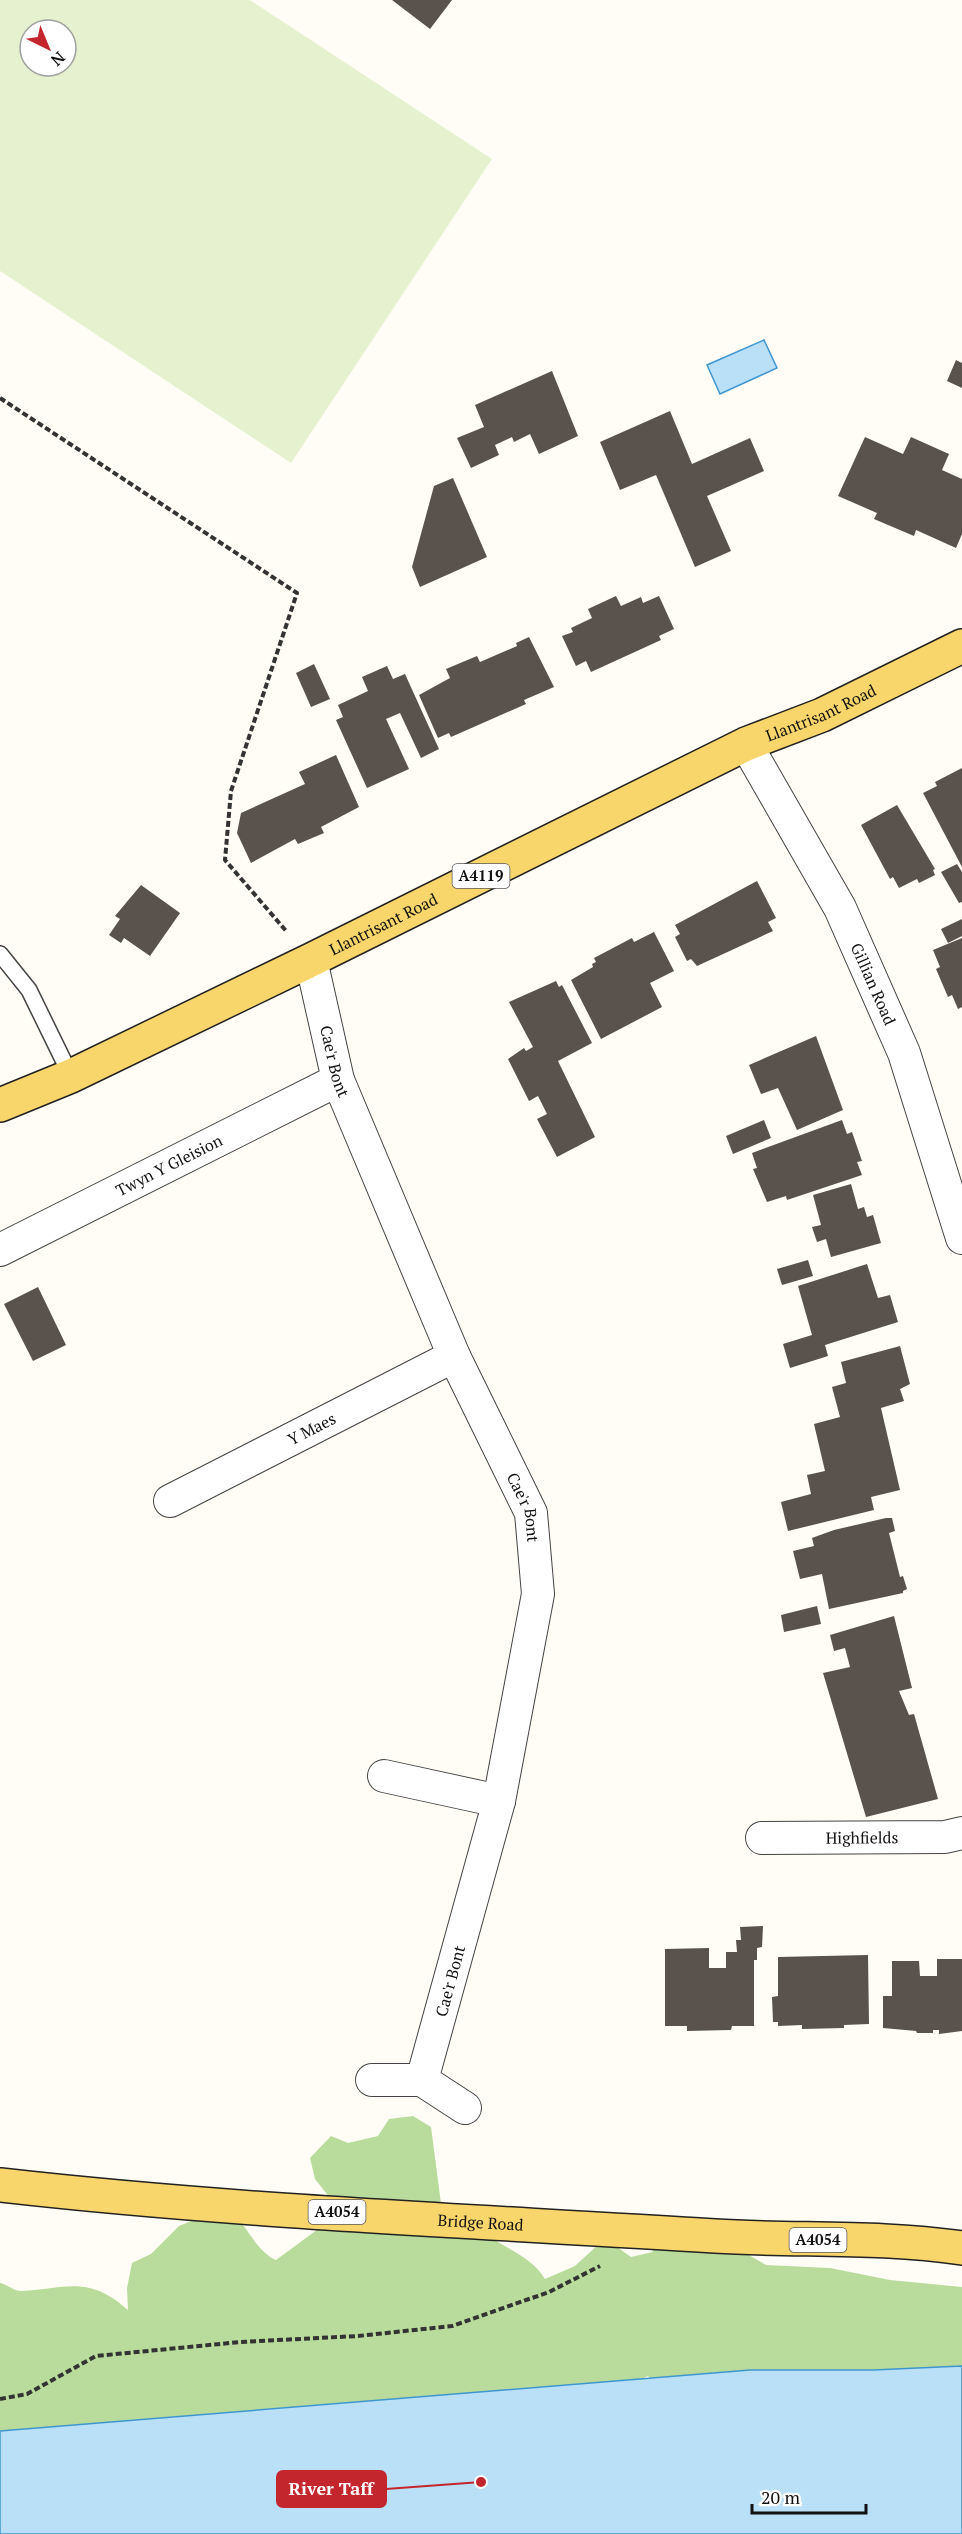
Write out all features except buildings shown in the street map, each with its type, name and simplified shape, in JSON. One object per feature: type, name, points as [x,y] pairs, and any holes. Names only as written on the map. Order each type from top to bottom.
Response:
[{"type":"main road","name":"Llantrisant Road","points":[[0,1106],[71,1076],[312,960],[746,744],[822,715],[962,646]]},
{"type":"main road","name":"Bridge Road","points":[[0,2185],[195,2203],[766,2239],[934,2244],[962,2248]]},
{"type":"street","name":"Gillian Road","points":[[746,744],[840,908],[903,1053],[958,1203],[962,1238]]},
{"type":"street","name":"Cae'r Bont","points":[[312,960],[338,1080],[454,1356],[531,1513],[538,1594],[499,1801],[423,2080]]},
{"type":"street","name":"Twyn Y Gleision","points":[[0,1250],[338,1080]]},
{"type":"street","name":"Y Maes","points":[[170,1501],[454,1356]]},
{"type":"street","points":[[384,1776],[499,1801]]},
{"type":"street","name":"Highfields","points":[[762,1838],[945,1837],[962,1833]]},
{"type":"street","points":[[372,2080],[423,2080],[465,2108]]},
{"type":"lane","points":[[0,954],[29,990],[71,1076]]},
{"type":"path","points":[[0,398],[297,593],[231,791],[225,860],[312,960]]},
{"type":"path","points":[[0,2398],[27,2394],[96,2356],[452,2326],[549,2292],[605,2264]]},
{"type":"green space","points":[[0,0],[250,0],[492,159],[291,463],[0,271]]},
{"type":"green space","points":[[413,2116],[431,2127],[445,2234],[481,2231],[532,2264],[545,2279],[575,2266],[601,2242],[617,2247],[631,2257],[652,2252],[671,2223],[745,2253],[766,2265],[830,2268],[890,2280],[962,2287],[962,2396],[672,2409],[648,2376],[614,2391],[0,2446],[0,2283],[19,2291],[65,2286],[89,2288],[114,2299],[128,2310],[127,2288],[132,2263],[151,2254],[179,2226],[201,2217],[236,2216],[259,2247],[276,2260],[325,2224],[330,2198],[315,2179],[310,2158],[331,2136],[348,2143],[378,2136],[389,2119]]},
{"type":"water","points":[[764,340],[777,368],[720,394],[707,365]]},
{"type":"water","points":[[962,2366],[962,2534],[0,2534],[0,2431],[750,2370],[873,2370]]},
{"type":"place","name":"River Taff","points":[[481,2482]]}]
